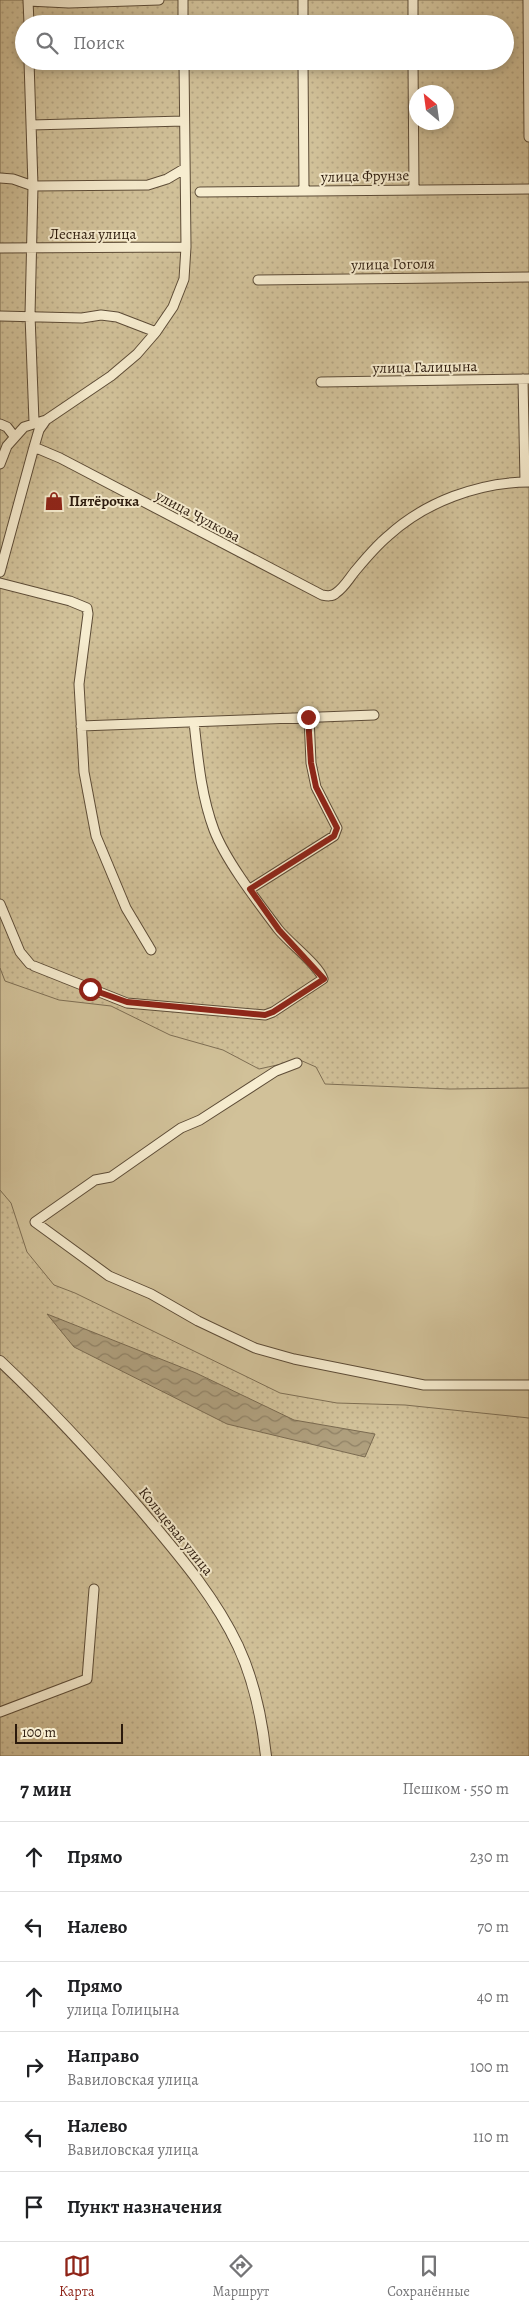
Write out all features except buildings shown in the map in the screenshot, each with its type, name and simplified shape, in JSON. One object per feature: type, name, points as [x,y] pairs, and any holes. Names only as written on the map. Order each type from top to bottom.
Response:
[{"type":"street","points":[[29,15],[28,1],[69,3],[159,0]]},
{"type":"street","points":[[183,0],[183,15]]},
{"type":"street","points":[[303,0],[303,15]]},
{"type":"street","points":[[413,0],[413,15]]},
{"type":"street","points":[[528,0],[529,136]]},
{"type":"street","points":[[29,70],[33,186],[30,315],[34,422]]},
{"type":"street","points":[[0,572],[39,430],[46,420],[111,376],[137,354],[156,332],[173,307],[184,279],[186,247],[184,70]]},
{"type":"street","points":[[303,70],[304,191]]},
{"type":"street","points":[[413,70],[414,190]]},
{"type":"street","points":[[31,125],[184,120]]},
{"type":"street","points":[[0,178],[13,179],[33,186],[148,185],[167,179],[184,169]]},
{"type":"street","name":"улица Фрунзе","points":[[200,192],[529,189]]},
{"type":"street","name":"Лесная улица","points":[[0,248],[186,247]]},
{"type":"street","name":"улица Гоголя","points":[[258,280],[529,277]]},
{"type":"street","points":[[0,316],[117,317],[156,332]]},
{"type":"street","points":[[526,379],[527,482]]},
{"type":"street","name":"улица Галицына","points":[[321,382],[526,379]]},
{"type":"street","points":[[0,464],[7,446],[14,436],[24,427],[34,422],[46,420]]},
{"type":"street","points":[[0,424],[7,427],[14,436]]},
{"type":"street","name":"улица Чулкова","points":[[34,447],[60,458],[322,595],[335,594],[388,536],[432,506],[480,488],[511,482],[527,482]]},
{"type":"street","points":[[0,583],[70,600],[87,608],[88,614],[79,684],[84,772],[96,836],[126,908],[151,950]]},
{"type":"street","points":[[81,726],[374,715]]},
{"type":"street","points":[[250,889],[334,836],[337,828],[316,787],[311,763],[308,717]]},
{"type":"street","points":[[0,904],[20,952],[32,965],[127,1002],[265,1015],[273,1012],[324,979],[274,924],[215,832],[204,798],[198,767],[194,722]]},
{"type":"street","points":[[297,1063],[276,1071],[200,1120],[181,1128],[111,1177],[95,1180],[35,1222],[109,1276],[151,1294],[198,1321],[255,1348],[294,1359],[424,1386],[529,1385]]},
{"type":"street","name":"Кольцевая улица","points":[[0,1361],[35,1394],[111,1476],[179,1555],[213,1601],[238,1646],[253,1685],[263,1727],[266,1756]]},
{"type":"street","points":[[0,1712],[87,1679],[94,1589]]},
{"type":"shaded area","points":[[0,0],[529,0],[529,1756],[0,1756]]},
{"type":"shaded area","points":[[0,968],[5,981],[59,1000],[111,1006],[170,1035],[223,1050],[259,1069],[300,1060],[316,1067],[325,1084],[450,1089],[529,1088],[529,1418],[405,1405],[337,1403],[280,1393],[75,1293],[54,1285],[27,1252],[11,1203],[0,1190]]},
{"type":"water","points":[[47,1314],[196,1373],[294,1420],[375,1434],[365,1457],[227,1424],[74,1347]]},
{"type":"place","name":"Пятёрочка","points":[[54,501]]},
{"type":"route","points":[[90,989],[127,1002],[265,1015],[273,1012],[324,979],[279,930],[250,889],[334,836],[337,828],[316,787],[311,763],[308,717]]}]
